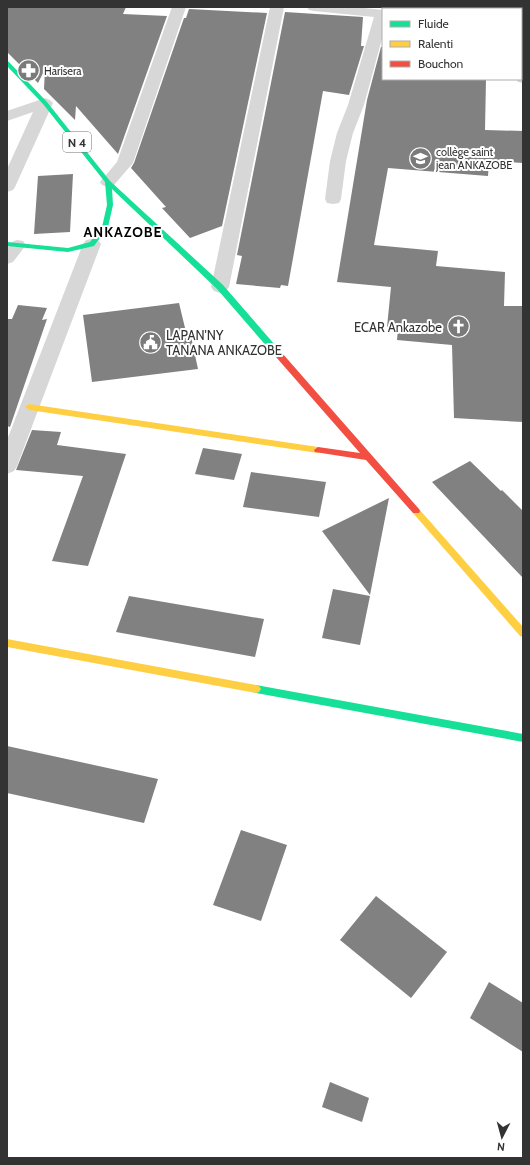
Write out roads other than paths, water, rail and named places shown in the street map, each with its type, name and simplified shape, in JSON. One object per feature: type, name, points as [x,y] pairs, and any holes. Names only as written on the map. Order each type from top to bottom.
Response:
[{"type":"street","points":[[7,466],[92,244],[105,228],[110,205],[108,182],[125,163],[179,7]]},
{"type":"street","points":[[220,287],[277,7]]},
{"type":"street","points":[[314,7],[382,14]]},
{"type":"street","points":[[333,199],[338,161],[345,133],[356,105],[382,17]]},
{"type":"street","name":"N 4","points":[[7,64],[45,103],[108,182]]},
{"type":"street","points":[[7,116],[45,103]]},
{"type":"street","points":[[7,187],[45,103]]},
{"type":"street","points":[[108,182],[220,287],[523,634]]},
{"type":"street","points":[[10,249],[68,250],[92,244]]},
{"type":"street","points":[[29,408],[369,457]]},
{"type":"street","points":[[7,643],[523,738]]},
{"type":"place","name":"Harisera","points":[[29,71]]},
{"type":"place","name":"collège saint jean ANKAZOBE","points":[[420,158]]},
{"type":"place","name":"ECAR Ankazobe","points":[[458,327]]},
{"type":"place","name":"LAPAN'NY TANANA ANKAZOBE","points":[[151,342]]},
{"type":"district","name":"ANKAZOBE","points":[[123,232]]}]
